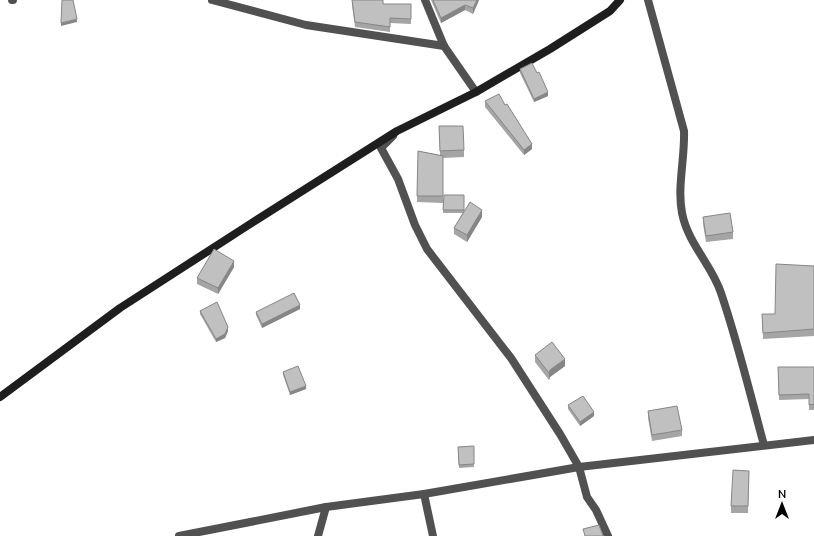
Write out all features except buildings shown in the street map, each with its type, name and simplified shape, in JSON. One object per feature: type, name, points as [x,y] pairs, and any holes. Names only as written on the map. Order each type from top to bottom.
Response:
[{"type":"main road","points":[[0,397],[120,308],[398,131],[476,92],[550,49],[610,10],[620,0]]},
{"type":"street","points":[[212,0],[306,25],[375,37],[444,46]]},
{"type":"street","points":[[425,0],[444,46],[476,92]]},
{"type":"street","points":[[648,0],[684,131],[685,149],[681,193],[682,213],[691,239],[720,291],[761,446]]},
{"type":"street","points":[[398,131],[381,148],[398,179],[415,225],[427,249],[512,358],[560,434],[579,467],[587,497],[596,510],[608,536]]},
{"type":"street","points":[[179,536],[326,507],[424,494],[579,467],[814,440]]},
{"type":"street","points":[[424,494],[433,536]]},
{"type":"street","points":[[318,536],[326,507]]}]
